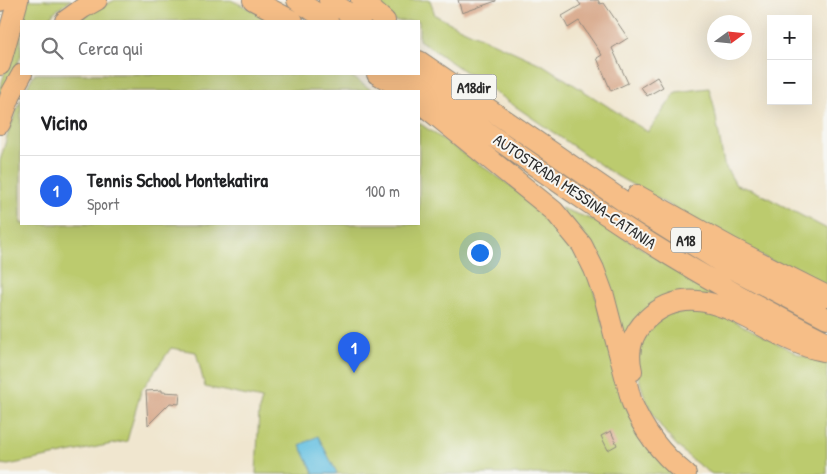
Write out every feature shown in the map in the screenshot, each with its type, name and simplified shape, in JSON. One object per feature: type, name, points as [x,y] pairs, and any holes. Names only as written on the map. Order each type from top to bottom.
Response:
[{"type":"highway","points":[[0,18],[5,0]]},
{"type":"highway","points":[[0,65],[18,0]]},
{"type":"highway","points":[[66,20],[97,0]]},
{"type":"highway","points":[[253,0],[291,20]]},
{"type":"highway","points":[[297,0],[327,20]]},
{"type":"highway","points":[[329,0],[359,20]]},
{"type":"highway","points":[[361,0],[384,20]]},
{"type":"highway","name":"A18dir","points":[[420,49],[481,92],[525,133]]},
{"type":"highway","points":[[0,124],[12,92],[21,75]]},
{"type":"highway","points":[[382,75],[404,79]]},
{"type":"highway","name":"AUTOSTRADA MESSINA-CATANIA","points":[[404,79],[525,133],[629,205],[727,266],[827,318]]},
{"type":"highway","name":"AUTOSTRADA MESSINA-CATANIA","points":[[404,79],[669,255],[770,313],[827,342]]},
{"type":"highway","points":[[420,101],[562,185]]},
{"type":"highway","points":[[420,101],[554,211],[582,245],[594,268],[604,296],[632,403],[638,418],[654,443],[686,474]]},
{"type":"highway","points":[[551,151],[592,169],[732,248],[827,296]]},
{"type":"highway","points":[[698,474],[679,460],[659,439],[644,415],[638,400],[629,354],[635,333],[648,317],[664,308],[681,302],[700,301],[711,303],[730,309],[804,346],[827,352]]},
{"type":"green space","points":[[26,0],[71,0],[54,12],[49,20],[20,20]]},
{"type":"green space","points":[[115,0],[231,0],[269,20],[79,20]]},
{"type":"green space","points":[[369,0],[430,0],[435,15],[543,65],[648,132],[676,92],[709,88],[724,164],[736,185],[753,190],[827,229],[827,289],[748,249],[615,175],[420,41],[420,20],[394,20]]},
{"type":"green space","points":[[20,21],[20,58],[0,100],[0,89]]},
{"type":"green space","points":[[33,75],[349,75],[372,90],[26,90]]},
{"type":"green space","points":[[20,102],[20,225],[420,225],[420,124],[536,203],[571,238],[591,280],[626,407],[675,474],[256,474],[259,411],[262,399],[205,387],[196,352],[171,348],[141,391],[127,441],[8,465],[0,464],[0,161]]},
{"type":"green space","points":[[561,208],[596,221],[725,298],[701,296],[621,340]]},
{"type":"green space","points":[[696,309],[723,315],[800,355],[827,363],[827,474],[712,474],[685,453],[662,428],[645,398],[640,382],[637,361],[642,334],[666,315]]},
{"type":"water","points":[[318,436],[337,473],[314,474],[300,445]]},
{"type":"building","points":[[458,0],[496,0],[496,1],[462,13]]},
{"type":"building","points":[[577,0],[598,0],[600,4],[604,3],[628,38],[612,48],[628,83],[611,91],[597,58],[602,55],[579,21],[568,28],[562,16],[581,5]]},
{"type":"building","points":[[657,77],[663,87],[647,96],[641,87]]},
{"type":"building","points":[[162,390],[162,392],[180,393],[179,404],[170,403],[148,425],[146,391]]},
{"type":"building","points":[[611,431],[617,445],[608,450],[601,436]]},
{"type":"place","name":"Tennis School Montekatira","points":[[354,373]]}]
